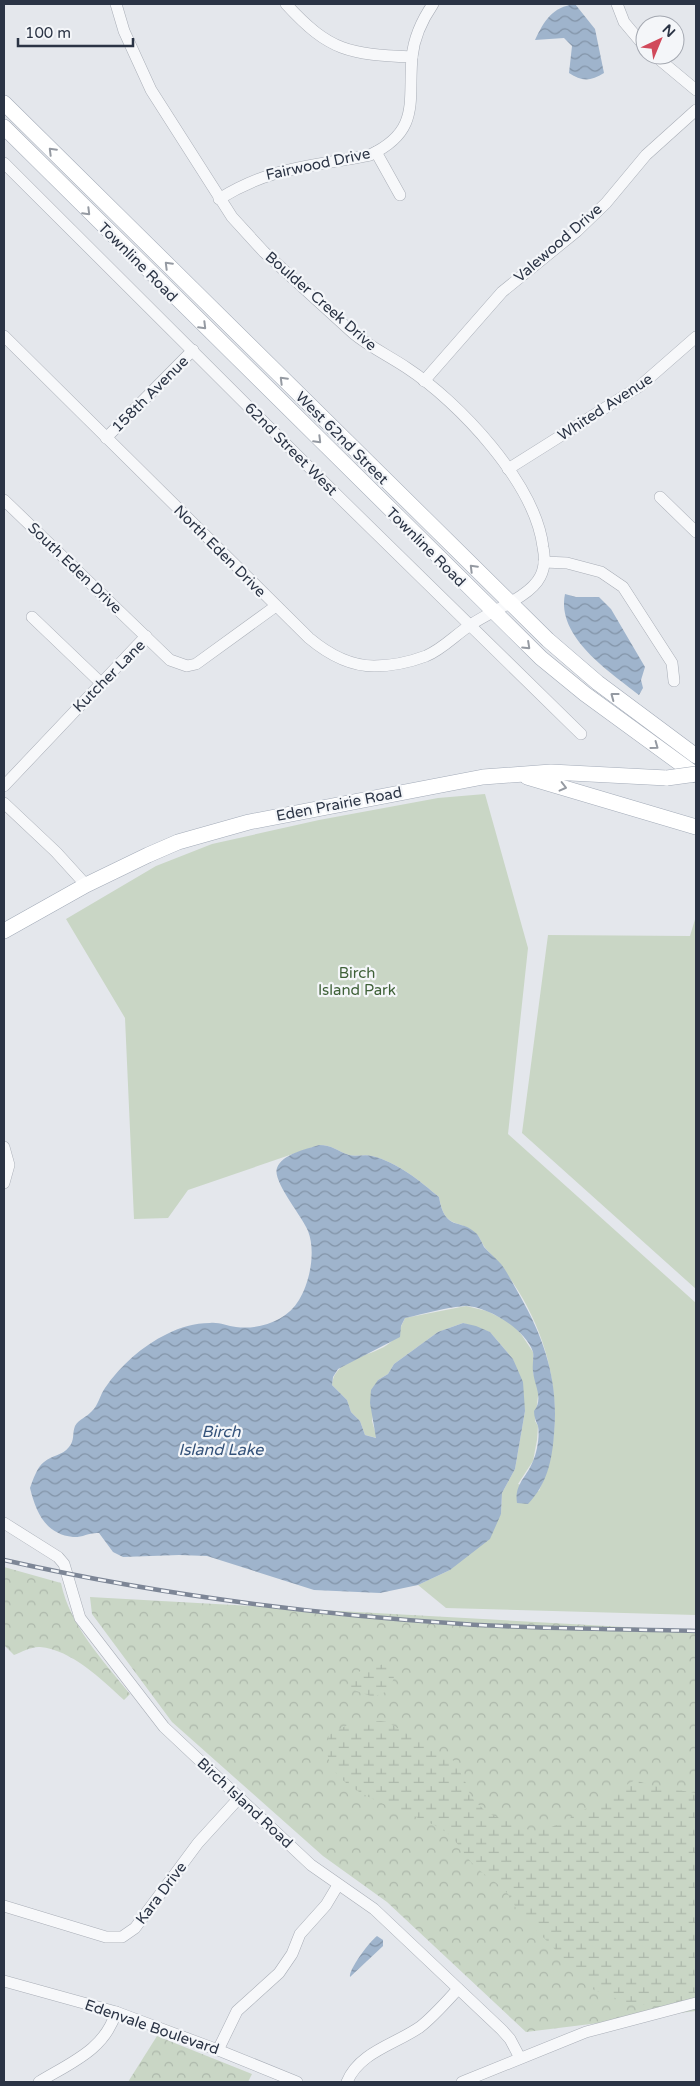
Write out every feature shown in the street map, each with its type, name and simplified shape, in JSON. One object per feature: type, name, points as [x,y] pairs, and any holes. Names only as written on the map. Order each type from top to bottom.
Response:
[{"type":"main road","name":"West 62nd Street","points":[[4,103],[508,602],[586,674],[696,756]]},
{"type":"main road","name":"Townline Road","points":[[4,127],[492,612],[541,658],[585,694],[696,775]]},
{"type":"main road","name":"Eden Prairie Road","points":[[4,931],[86,885],[178,842],[213,831],[457,780],[551,772],[667,778],[696,775]]},
{"type":"main road","points":[[516,774],[696,827]]},
{"type":"street","name":"Boulder Creek Drive","points":[[116,4],[136,61],[219,199],[258,246],[353,333],[369,346],[407,368],[473,424],[508,469],[535,516],[540,532],[544,562]]},
{"type":"street","points":[[286,4],[313,32],[342,48],[366,54],[412,57]]},
{"type":"street","name":"Fairwood Drive","points":[[219,199],[252,180],[272,173],[376,152],[394,139],[404,128],[409,114],[412,100],[412,57],[420,26],[433,4]]},
{"type":"street","points":[[617,4],[624,22],[635,35]]},
{"type":"street","points":[[666,65],[696,90]]},
{"type":"street","name":"Valewood Drive","points":[[424,381],[502,292],[577,231],[606,202],[646,155],[696,110]]},
{"type":"street","points":[[376,152],[400,196]]},
{"type":"street","name":"62nd Street West","points":[[4,163],[338,496],[581,734]]},
{"type":"street","name":"North Eden Drive","points":[[4,336],[276,606],[323,649],[338,658],[374,666],[416,659],[427,655],[470,625]]},
{"type":"street","name":"Whited Avenue","points":[[508,469],[640,386],[696,337]]},
{"type":"street","name":"158th Avenue","points":[[106,438],[193,350]]},
{"type":"street","points":[[660,497],[696,532]]},
{"type":"street","name":"South Eden Drive","points":[[4,500],[146,636]]},
{"type":"street","points":[[470,625],[517,598],[540,578],[544,562],[567,563],[601,572],[622,587],[672,663],[674,681]]},
{"type":"street","name":"Kutcher Lane","points":[[4,786],[146,636],[178,664],[196,664],[276,606]]},
{"type":"street","points":[[32,617],[101,683]]},
{"type":"street","points":[[4,804],[56,852],[86,885]]},
{"type":"street","points":[[4,1147],[9,1165],[4,1183]]},
{"type":"street","name":"Birch Island Road","points":[[4,1523],[58,1558],[64,1564],[80,1618],[164,1727],[311,1865],[374,1909],[502,2030],[510,2039],[520,2058]]},
{"type":"street","name":"Kara Drive","points":[[4,1906],[106,1937],[130,1936],[198,1843],[239,1798]]},
{"type":"street","points":[[218,2050],[237,2011],[279,1973],[292,1954],[300,1934],[326,1905],[338,1885]]},
{"type":"street","name":"Edenvale Boulevard","points":[[4,1981],[116,2012],[297,2082]]},
{"type":"street","points":[[347,2082],[364,2060],[379,2049],[420,2026],[458,1989]]},
{"type":"street","points":[[462,2082],[586,2032],[696,2002]]},
{"type":"street","points":[[39,2082],[99,2045],[112,2027],[116,2012]]},
{"type":"green space","name":"Birch Island Park","points":[[485,794],[528,948],[508,1134],[696,1303],[696,1615],[446,1608],[418,1585],[450,1570],[501,1514],[502,1493],[515,1469],[525,1411],[513,1359],[490,1332],[463,1323],[438,1332],[394,1364],[388,1374],[378,1380],[372,1421],[377,1438],[365,1435],[360,1421],[351,1412],[347,1400],[332,1385],[334,1376],[339,1369],[353,1360],[390,1343],[398,1333],[405,1318],[466,1306],[487,1311],[511,1323],[533,1352],[533,1373],[539,1388],[535,1421],[538,1426],[537,1440],[533,1461],[518,1484],[539,1491],[550,1460],[554,1428],[554,1395],[549,1363],[539,1332],[525,1303],[508,1275],[485,1248],[478,1236],[470,1229],[449,1220],[445,1215],[439,1197],[399,1167],[369,1155],[349,1155],[331,1147],[319,1145],[188,1190],[168,1218],[134,1219],[125,1018],[66,919],[156,866],[212,844],[319,820],[438,798]]},
{"type":"green space","points":[[696,916],[696,1289],[522,1133],[548,935],[690,936]]},
{"type":"green space","points":[[4,1567],[61,1583],[65,1599],[79,1628],[130,1694],[124,1700],[85,1667],[63,1654],[52,1649],[37,1647],[14,1655],[4,1645]]},
{"type":"green space","points":[[90,1597],[696,1631],[696,2011],[526,2032],[387,1902],[323,1856],[172,1722],[92,1614]]},
{"type":"green space","points":[[371,1663],[378,1666],[386,1663],[394,1678],[388,1691],[373,1697],[346,1687],[355,1675]]},
{"type":"green space","points":[[387,1722],[454,1761],[471,1797],[487,1813],[534,1832],[558,1825],[635,1780],[653,1786],[696,1793],[696,1998],[658,2006],[631,2004],[594,1990],[516,1909],[513,1901],[504,1889],[473,1864],[450,1835],[430,1823],[368,1797],[349,1785],[335,1772],[328,1755],[329,1735],[351,1723]]},
{"type":"green space","points":[[157,2036],[252,2074],[248,2082],[128,2082]]},
{"type":"water","points":[[575,4],[595,29],[604,73],[591,79],[578,78],[569,73],[572,46],[564,38],[535,40],[550,16],[560,8]]},
{"type":"water","points":[[565,594],[576,597],[599,597],[611,609],[645,667],[641,680],[643,688],[639,695],[600,664],[577,639],[569,625],[564,610]]},
{"type":"water","name":"Birch Island Lake","points":[[319,1145],[331,1147],[349,1155],[369,1155],[390,1163],[408,1173],[439,1197],[445,1216],[449,1220],[471,1229],[477,1234],[484,1247],[506,1271],[537,1329],[552,1380],[555,1415],[552,1454],[540,1488],[528,1504],[517,1503],[517,1491],[537,1449],[539,1430],[534,1411],[537,1406],[538,1396],[533,1371],[533,1352],[523,1336],[505,1321],[484,1310],[465,1306],[405,1318],[401,1326],[400,1337],[338,1369],[333,1377],[332,1385],[347,1400],[351,1412],[360,1421],[365,1435],[376,1438],[370,1403],[371,1390],[378,1380],[388,1374],[394,1364],[438,1332],[463,1323],[476,1326],[490,1332],[513,1359],[523,1382],[525,1411],[515,1469],[502,1493],[501,1514],[490,1539],[450,1570],[418,1585],[380,1593],[314,1590],[207,1556],[123,1557],[113,1552],[99,1533],[73,1537],[63,1535],[49,1527],[35,1505],[30,1488],[39,1467],[69,1447],[72,1442],[75,1426],[94,1409],[105,1388],[125,1364],[149,1344],[177,1329],[204,1323],[217,1323],[245,1328],[263,1325],[280,1319],[299,1300],[309,1276],[312,1248],[308,1231],[279,1181],[277,1168],[289,1156]]},
{"type":"water","points":[[377,1936],[383,1940],[383,1946],[350,1977],[352,1968]]},
{"type":"railway","points":[[4,1560],[175,1593],[347,1615],[492,1626],[696,1631]]}]
